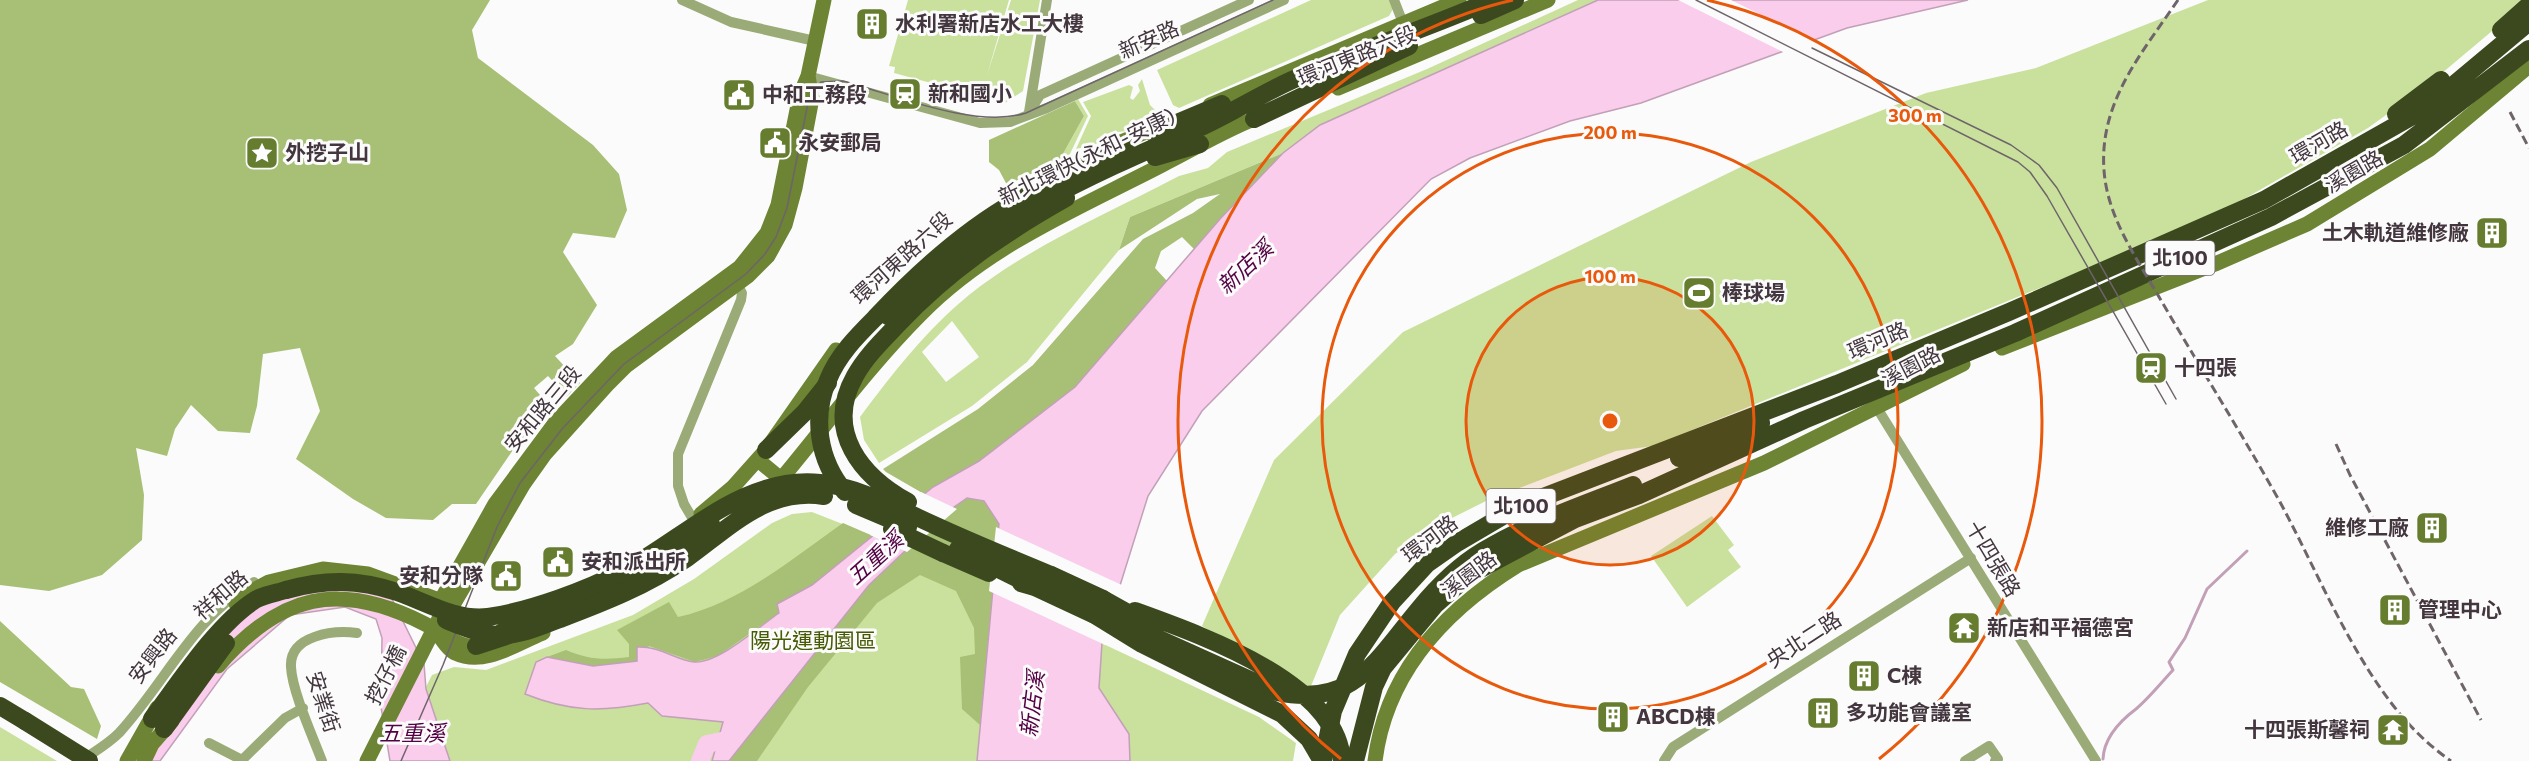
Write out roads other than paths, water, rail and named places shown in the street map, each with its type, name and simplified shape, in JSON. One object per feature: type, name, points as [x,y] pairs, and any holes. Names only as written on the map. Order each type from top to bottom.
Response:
[{"type":"highway","points":[[1445,18],[1460,0]]},
{"type":"highway","name":"新北環快(永和-安康)","points":[[762,455],[804,413],[862,342],[892,312],[932,275],[979,238],[1134,154],[1238,110],[1289,82],[1492,0]]},
{"type":"highway","points":[[1254,119],[1365,65],[1515,0]]},
{"type":"highway","points":[[2320,169],[2428,90],[2529,5]]},
{"type":"highway","name":"環河路","points":[[1322,761],[1333,711],[1357,654],[1392,602],[1427,564],[1457,543],[1520,506],[1837,384],[2010,312],[2264,200],[2425,109],[2529,22]]},
{"type":"highway","name":"環河路","points":[[1355,761],[1374,687],[1383,668],[1435,605],[1469,574],[1575,519],[1639,495],[1804,420],[2014,333],[2271,217],[2404,146],[2529,49]]},
{"type":"highway","points":[[1289,82],[1244,95],[1135,141],[1016,201],[976,227],[921,271],[852,342],[828,379],[822,394],[819,426],[822,451],[829,468],[839,485],[864,511],[894,530],[1000,578],[1204,639],[1297,687],[1324,714],[1335,735],[1342,761]]},
{"type":"highway","points":[[1200,144],[1129,166],[1066,198],[992,242],[921,300],[863,363],[848,394],[845,412],[850,447],[857,461],[876,483],[909,502],[1013,552],[1130,627],[1277,692],[1297,696],[1335,692],[1367,673],[1432,594],[1482,551],[1526,528],[1734,437],[1837,384]]},
{"type":"highway","points":[[1633,481],[1804,420]]},
{"type":"highway","points":[[476,646],[617,586],[745,505],[759,490],[792,482],[835,485],[883,502],[1051,575]]},
{"type":"highway","points":[[151,720],[185,674],[239,613],[256,599],[287,588],[330,581],[352,581],[398,592],[458,615],[486,617],[511,613],[586,587],[623,571],[719,510],[787,496],[818,495],[836,498],[963,551],[1035,587]]},
{"type":"highway","points":[[1099,607],[1142,644],[1282,714],[1309,739],[1322,761]]},
{"type":"highway","points":[[439,618],[484,633],[502,632],[544,618]]},
{"type":"highway","points":[[0,706],[89,761]]},
{"type":"main road","name":"安和路三段","points":[[439,618],[512,477],[542,439],[596,377],[617,357],[734,278],[757,248],[773,220],[800,95],[808,76],[824,0]]},
{"type":"main road","name":"環河東路六段","points":[[439,618],[490,615],[552,597],[630,564],[694,521],[733,487],[762,455],[834,352],[878,304],[936,251],[979,219],[1074,163],[1460,0]]},
{"type":"main road","name":"環河東路六段","points":[[439,618],[456,644],[484,648],[534,636],[604,611],[666,579],[726,536],[781,479],[884,353],[924,311],[974,269],[1038,229],[1200,144],[1254,119],[1343,86],[1540,1]]},
{"type":"main road","name":"溪園路","points":[[1375,761],[1386,715],[1420,650],[1440,625],[1486,585],[1518,565],[1764,463],[1979,357],[2215,264],[2307,224],[2430,149],[2529,66]]},
{"type":"main road","points":[[762,455],[781,479]]},
{"type":"main road","points":[[287,588],[323,569],[351,570],[416,590],[439,618]]},
{"type":"main road","points":[[406,616],[416,590]]},
{"type":"main road","points":[[127,761],[138,737],[151,720],[252,630],[287,608],[320,599],[362,601],[406,616],[439,618]]},
{"type":"main road","name":"環河東路六段","points":[[439,618],[453,652],[466,656],[486,656],[501,652],[534,636]]},
{"type":"main road","name":"挖仔橋","points":[[366,761],[439,618]]},
{"type":"main road","points":[[151,720],[151,761]]},
{"type":"main road","points":[[144,761],[152,744]]},
{"type":"street","points":[[682,0],[731,22],[815,41]]},
{"type":"street","points":[[1029,114],[1047,0]]},
{"type":"street","name":"新安路","points":[[1029,114],[1040,95],[1249,0]]},
{"type":"street","name":"新安路","points":[[808,76],[980,123],[1010,122],[1284,0]]},
{"type":"street","points":[[1394,0],[1403,23]]},
{"type":"street","points":[[694,521],[684,504],[678,486],[678,454],[741,300],[742,293],[734,278]]},
{"type":"street","name":"十四張路","points":[[1877,408],[2096,761]]},
{"type":"street","name":"央北二路","points":[[1664,761],[1673,747],[1971,558]]},
{"type":"street","name":"安業街","points":[[322,761],[290,666],[294,651],[317,637],[357,633]]},
{"type":"street","points":[[209,743],[242,760],[285,718],[303,708]]},
{"type":"street","name":"安興路","points":[[81,761],[118,734],[151,720]]},
{"type":"street","points":[[1965,761],[1989,747],[1998,759],[1995,761]]},
{"type":"water","name":"新店溪","points":[[1598,0],[1968,0],[1847,28],[1641,103],[1570,121],[1470,158],[1431,179],[1202,411],[1148,496],[1102,643],[1099,688],[1129,734],[1130,761],[977,761],[999,524],[984,501],[967,498],[944,514],[869,585],[729,761],[712,761],[723,722],[662,716],[648,703],[586,709],[557,704],[525,694],[536,662],[547,657],[593,666],[637,661],[637,647],[654,649],[695,662],[716,657],[727,650],[779,613],[777,604],[812,585],[933,487],[979,461],[1075,387],[1220,219],[1283,153],[1320,125]]},
{"type":"water","name":"五重溪","points":[[281,579],[389,593],[424,664],[426,689],[450,761],[390,761],[381,707],[382,638],[376,619],[345,607],[290,615],[227,669],[160,761],[134,761],[228,621]]},
{"type":"waterway","points":[[2103,759],[2106,744],[2114,730],[2173,670],[2169,662],[2185,638],[2207,589],[2247,551]]},
{"type":"waterway","name":"五重溪","points":[[700,761],[707,744],[731,739],[736,731]]},
{"type":"tram line","points":[[401,761],[443,665],[497,527],[520,483],[562,429],[624,364],[746,274],[765,254],[776,237],[787,208],[809,98],[821,82],[843,81],[959,114],[1006,117],[1026,113],[1273,0]]},
{"type":"tram line","points":[[1696,0],[2018,162],[2030,172],[2047,196],[2166,404]]},
{"type":"tram line","points":[[1812,48],[2011,145],[2039,165],[2057,188],[2176,399]]},
{"type":"railway","points":[[2178,0],[2137,59],[2116,100],[2108,122],[2104,145],[2104,170],[2111,205],[2134,255],[2280,502],[2360,657],[2405,720],[2451,761]]},
{"type":"railway","points":[[2510,112],[2529,148]]},
{"type":"railway","points":[[2336,444],[2350,475],[2481,720]]},
{"type":"place","name":"水利署新店水工大樓","points":[[872,24]]},
{"type":"place","name":"新和國小","points":[[905,94]]},
{"type":"place","name":"中和工務段","points":[[739,95]]},
{"type":"place","name":"永安郵局","points":[[775,143]]},
{"type":"place","name":"外挖子山","points":[[262,153]]},
{"type":"place","name":"土木軌道維修廠","points":[[2492,233]]},
{"type":"place","name":"棒球場","points":[[1699,293]]},
{"type":"place","name":"十四張","points":[[2151,368]]},
{"type":"place","name":"維修工廠","points":[[2432,528]]},
{"type":"place","name":"安和派出所","points":[[558,562]]},
{"type":"place","name":"安和分隊","points":[[506,576]]},
{"type":"place","name":"管理中心","points":[[2395,610]]},
{"type":"place","name":"新店和平福德宮","points":[[1964,628]]},
{"type":"place","name":"C棟","points":[[1864,676]]},
{"type":"place","name":"多功能會議室","points":[[1823,713]]},
{"type":"place","name":"ABCD棟","points":[[1613,717]]},
{"type":"place","name":"十四張斯馨祠","points":[[2393,730]]},
{"type":"park label","name":"陽光運動園區","points":[[813,641]]}]
